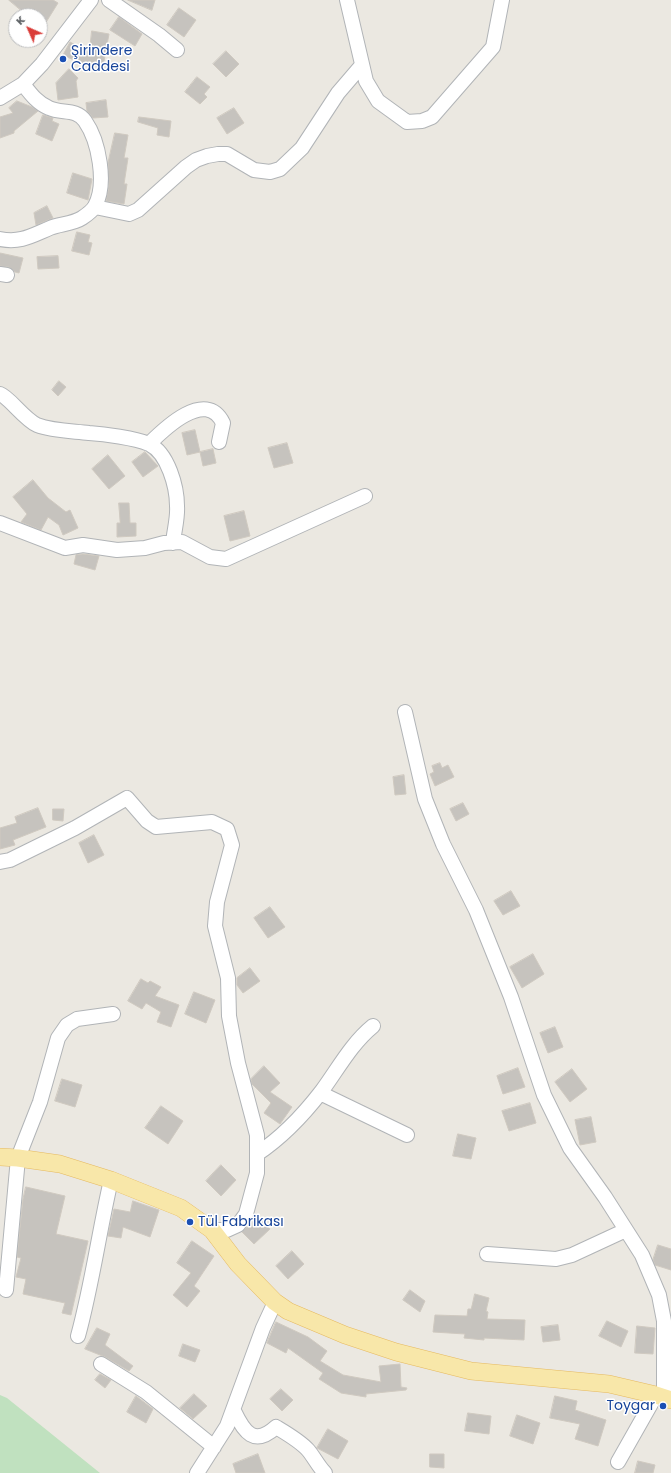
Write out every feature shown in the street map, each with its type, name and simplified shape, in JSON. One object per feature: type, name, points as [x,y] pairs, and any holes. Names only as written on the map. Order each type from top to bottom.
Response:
[{"type":"main road","points":[[0,1157],[60,1164],[111,1180],[181,1208],[212,1230],[238,1264],[275,1302],[288,1311],[345,1335],[396,1352],[471,1371],[609,1384],[664,1398]]},
{"type":"street","points":[[0,98],[23,84],[55,48],[91,0]]},
{"type":"street","points":[[109,0],[159,34],[177,50]]},
{"type":"street","points":[[348,0],[366,81],[378,101],[407,122],[422,121],[432,117],[493,47],[502,0]]},
{"type":"street","points":[[95,207],[129,214],[134,212],[196,160],[218,154],[227,154],[254,170],[270,172],[280,169],[302,148],[338,93],[362,65]]},
{"type":"street","points":[[0,239],[13,242],[24,239],[54,226],[81,219],[95,207],[102,180],[98,152],[84,119],[74,112],[63,112],[42,105],[32,96],[23,84]]},
{"type":"street","points":[[0,394],[4,395],[16,409],[37,425],[56,430],[103,434],[149,444],[161,454],[173,480],[178,506],[173,542]]},
{"type":"street","points":[[149,444],[166,428],[182,416],[192,411],[205,410],[215,412],[223,423],[219,442]]},
{"type":"street","points":[[0,523],[65,548],[83,545],[117,550],[144,548],[173,542],[182,542],[210,557],[226,559],[365,496]]},
{"type":"street","points":[[405,712],[425,799],[443,844],[476,910],[511,997],[544,1095],[570,1148],[642,1255],[659,1295],[664,1321],[664,1398],[618,1462]]},
{"type":"street","points":[[0,862],[10,860],[75,828],[127,798],[147,821],[156,827],[212,822],[227,828],[232,845],[217,902],[215,926],[228,978],[229,1016],[238,1063],[257,1135],[257,1173],[246,1214],[238,1225],[227,1230],[212,1230]]},
{"type":"street","points":[[6,1290],[18,1158],[40,1102],[58,1038],[63,1029],[77,1019],[113,1014]]},
{"type":"street","points":[[257,1154],[269,1146],[320,1093],[360,1037],[373,1026]]},
{"type":"street","points":[[320,1093],[407,1135]]},
{"type":"street","points":[[78,1336],[89,1296],[111,1180]]},
{"type":"street","points":[[487,1254],[556,1259],[572,1255],[626,1230]]},
{"type":"street","points":[[197,1473],[227,1426],[234,1411],[263,1328],[275,1302]]},
{"type":"street","points":[[101,1364],[146,1392],[214,1447]]},
{"type":"street","points":[[234,1411],[248,1434],[261,1437],[268,1434],[276,1427],[285,1432],[308,1450],[315,1462],[325,1473]]},
{"type":"green space","points":[[0,1395],[7,1398],[100,1473],[0,1473]]},
{"type":"building","points":[[9,0],[53,0],[58,3],[48,19],[48,8],[18,8]]},
{"type":"building","points":[[128,0],[155,0],[152,10]]},
{"type":"building","points":[[179,8],[196,20],[184,37],[167,25]]},
{"type":"building","points":[[119,17],[142,34],[135,46],[110,30]]},
{"type":"building","points":[[92,31],[109,34],[103,67],[80,63],[63,55],[70,42],[89,52]]},
{"type":"building","points":[[226,51],[239,64],[226,77],[213,64]]},
{"type":"building","points":[[69,69],[78,78],[76,81],[78,97],[58,100],[56,83]]},
{"type":"building","points":[[197,77],[210,87],[204,94],[207,97],[200,104],[185,92]]},
{"type":"building","points":[[106,100],[108,117],[93,118],[87,111],[86,103]]},
{"type":"building","points":[[17,101],[38,111],[14,131],[14,133],[0,138],[0,117],[13,113],[9,108]]},
{"type":"building","points":[[234,108],[244,123],[227,134],[217,118]]},
{"type":"building","points":[[43,115],[53,118],[52,121],[59,124],[52,141],[36,134]]},
{"type":"building","points":[[139,117],[171,121],[169,137],[157,135],[158,128],[138,122]]},
{"type":"building","points":[[115,133],[128,135],[124,158],[128,158],[124,184],[127,184],[124,204],[106,201],[109,186],[108,163]]},
{"type":"building","points":[[73,173],[92,179],[88,200],[67,193]]},
{"type":"building","points":[[47,206],[53,218],[36,225],[34,213]]},
{"type":"building","points":[[77,232],[90,235],[88,242],[92,243],[89,255],[72,251]]},
{"type":"building","points":[[0,253],[23,258],[19,273],[15,272],[9,267],[0,266]]},
{"type":"building","points":[[58,256],[59,268],[38,269],[37,257]]},
{"type":"building","points":[[59,381],[66,387],[58,396],[52,390]]},
{"type":"building","points":[[195,430],[200,452],[187,455],[182,433]]},
{"type":"building","points":[[287,443],[293,463],[274,468],[268,448]]},
{"type":"building","points":[[213,449],[216,463],[203,466],[200,452]]},
{"type":"building","points":[[145,452],[158,466],[143,477],[132,462]]},
{"type":"building","points":[[108,455],[125,476],[109,489],[92,469]]},
{"type":"building","points":[[33,480],[48,498],[66,512],[70,510],[78,528],[63,535],[59,525],[48,517],[41,530],[21,522],[27,514],[13,497]]},
{"type":"building","points":[[119,503],[129,503],[130,523],[136,523],[136,536],[117,537],[117,523],[120,523]]},
{"type":"building","points":[[244,511],[250,536],[230,541],[224,516]]},
{"type":"building","points":[[83,554],[99,556],[95,570],[74,564],[76,555]]},
{"type":"building","points":[[440,763],[442,768],[448,765],[454,777],[435,786],[430,774],[434,772],[432,766]]},
{"type":"building","points":[[404,775],[406,794],[395,795],[393,777]]},
{"type":"building","points":[[463,803],[469,814],[456,821],[450,809]]},
{"type":"building","points":[[38,808],[46,827],[13,840],[15,845],[0,849],[0,828],[17,823],[15,817]]},
{"type":"building","points":[[53,809],[64,809],[63,821],[53,820]]},
{"type":"building","points":[[94,835],[104,855],[88,863],[79,843]]},
{"type":"building","points":[[511,891],[520,906],[503,915],[494,901]]},
{"type":"building","points":[[270,907],[285,927],[268,938],[254,918]]},
{"type":"building","points":[[533,954],[544,974],[522,988],[510,967]]},
{"type":"building","points":[[250,968],[260,981],[243,993],[237,985],[237,978]]},
{"type":"building","points":[[141,979],[148,983],[150,981],[161,987],[155,996],[179,1005],[171,1027],[157,1022],[161,1012],[146,1003],[142,1009],[128,1001]]},
{"type":"building","points":[[194,992],[215,1000],[206,1023],[185,1014]]},
{"type":"building","points":[[555,1027],[563,1047],[548,1053],[540,1033]]},
{"type":"building","points":[[264,1066],[280,1083],[270,1092],[292,1107],[280,1124],[264,1113],[271,1103],[252,1084],[251,1079]]},
{"type":"building","points":[[518,1068],[525,1087],[503,1094],[497,1076]]},
{"type":"building","points":[[572,1069],[587,1089],[570,1102],[555,1082]]},
{"type":"building","points":[[62,1079],[82,1085],[75,1107],[55,1101]]},
{"type":"building","points":[[530,1103],[536,1123],[509,1131],[502,1111]]},
{"type":"building","points":[[161,1106],[183,1121],[168,1144],[145,1128]]},
{"type":"building","points":[[591,1117],[596,1142],[580,1145],[575,1120]]},
{"type":"building","points":[[458,1134],[476,1138],[471,1159],[453,1156]]},
{"type":"building","points":[[221,1165],[236,1180],[221,1196],[206,1181]]},
{"type":"building","points":[[26,1187],[65,1196],[56,1234],[88,1241],[71,1315],[62,1313],[65,1303],[23,1294],[26,1279],[16,1277],[21,1258],[17,1257],[23,1199]]},
{"type":"building","points":[[133,1201],[159,1210],[150,1237],[123,1227],[121,1238],[108,1236],[114,1209],[130,1212]]},
{"type":"building","points":[[258,1216],[270,1229],[254,1244],[242,1232]]},
{"type":"building","points":[[192,1241],[214,1256],[194,1286],[200,1291],[187,1307],[173,1295],[191,1273],[177,1263]]},
{"type":"building","points":[[658,1245],[671,1249],[671,1270],[655,1265],[653,1260]]},
{"type":"building","points":[[292,1251],[304,1264],[288,1279],[276,1266]]},
{"type":"building","points":[[410,1290],[425,1301],[420,1312],[403,1300]]},
{"type":"building","points":[[475,1294],[489,1298],[486,1311],[488,1312],[487,1319],[525,1320],[524,1340],[484,1338],[484,1340],[464,1338],[465,1334],[433,1332],[435,1315],[467,1316],[468,1309],[471,1309]]},
{"type":"building","points":[[607,1321],[628,1331],[621,1347],[599,1336]]},
{"type":"building","points":[[276,1322],[308,1337],[327,1351],[320,1361],[343,1375],[381,1382],[379,1366],[400,1364],[401,1387],[407,1388],[406,1390],[366,1394],[366,1397],[341,1393],[319,1379],[323,1373],[288,1348],[286,1353],[267,1343]]},
{"type":"building","points":[[558,1325],[560,1340],[543,1342],[541,1327]]},
{"type":"building","points":[[637,1326],[655,1328],[653,1354],[635,1353]]},
{"type":"building","points":[[97,1328],[110,1334],[105,1345],[133,1366],[129,1371],[105,1357],[85,1349]]},
{"type":"building","points":[[183,1344],[200,1350],[195,1362],[179,1356]]},
{"type":"building","points":[[100,1374],[111,1380],[105,1388],[95,1380]]},
{"type":"building","points":[[281,1389],[293,1400],[282,1411],[270,1399]]},
{"type":"building","points":[[194,1394],[207,1406],[193,1419],[180,1408]]},
{"type":"building","points":[[136,1396],[153,1409],[146,1423],[127,1412]]},
{"type":"building","points":[[555,1396],[577,1401],[575,1410],[606,1420],[598,1446],[575,1439],[580,1424],[550,1418]]},
{"type":"building","points":[[468,1413],[491,1416],[489,1434],[465,1431]]},
{"type":"building","points":[[517,1415],[540,1423],[533,1444],[510,1436]]},
{"type":"building","points":[[328,1429],[348,1441],[338,1459],[317,1448]]},
{"type":"building","points":[[258,1454],[265,1473],[236,1473],[233,1464]]},
{"type":"building","points":[[430,1454],[444,1454],[444,1468],[430,1467]]},
{"type":"building","points":[[638,1461],[655,1465],[653,1473],[635,1473]]},
{"type":"place","name":"Şirindere Caddesi","points":[[63,59]]},
{"type":"place","name":"Tül Fabrikası","points":[[190,1222]]},
{"type":"place","name":"Toygar","points":[[663,1406]]}]
